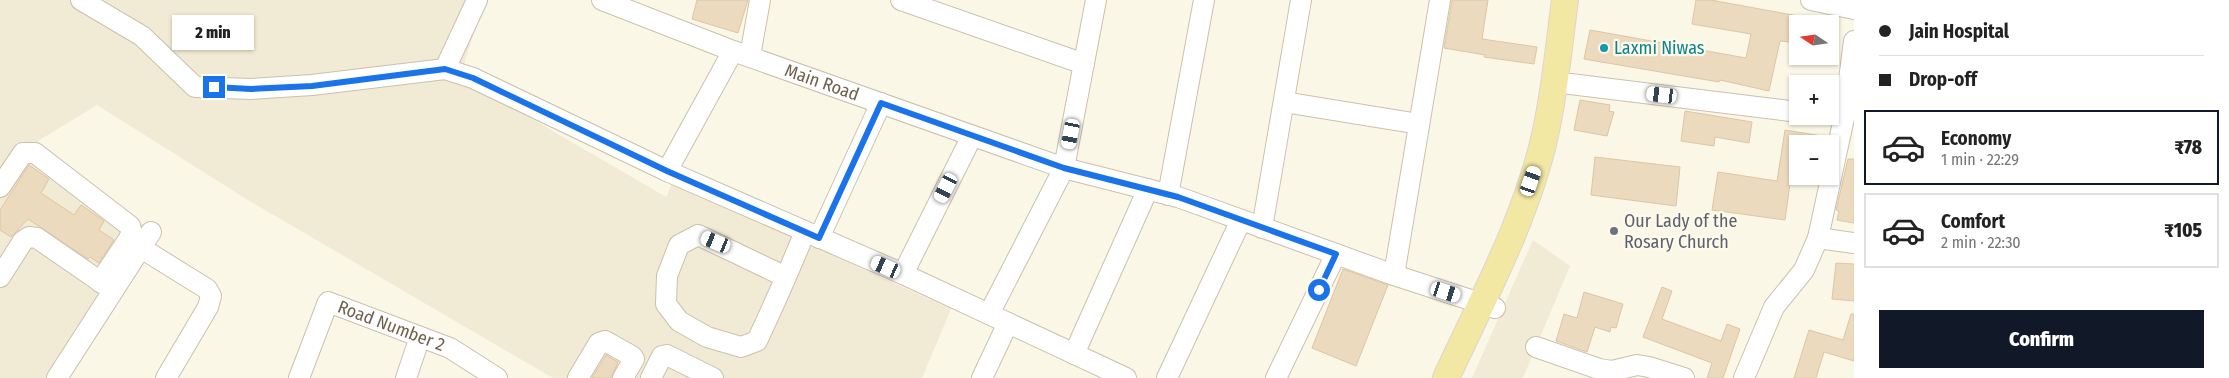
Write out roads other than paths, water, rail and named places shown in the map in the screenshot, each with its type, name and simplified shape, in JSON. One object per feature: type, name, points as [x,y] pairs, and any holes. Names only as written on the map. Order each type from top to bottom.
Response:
[{"type":"main road","points":[[1446,378],[1488,306],[1543,183],[1553,146],[1560,82],[1565,0]]},
{"type":"main road","points":[[1560,82],[1580,0]]},
{"type":"main road","points":[[1465,378],[1488,306]]},
{"type":"street","points":[[81,0],[142,36],[195,86],[251,89],[312,86],[445,69],[473,78],[667,171],[989,314],[1074,354],[1098,372],[1126,378]]},
{"type":"street","points":[[445,69],[477,0]]},
{"type":"street","name":"Main Road","points":[[602,0],[742,53],[1064,168],[1168,194],[1394,275],[1488,306]]},
{"type":"street","points":[[667,171],[742,53],[760,0]]},
{"type":"street","points":[[901,0],[1084,64]]},
{"type":"street","points":[[989,314],[1064,168],[1096,0]]},
{"type":"street","points":[[1168,194],[1204,0]]},
{"type":"street","points":[[1262,228],[1301,0]]},
{"type":"street","points":[[1394,275],[1440,0]]},
{"type":"street","points":[[1811,0],[1854,9]]},
{"type":"street","points":[[1744,378],[1774,307],[1804,270],[1818,238],[1842,118],[1854,41]]},
{"type":"street","points":[[1560,82],[1789,111]]},
{"type":"street","points":[[1284,102],[1419,124]]},
{"type":"street","points":[[786,277],[698,235],[679,245],[667,276],[666,304],[679,321],[707,337],[741,347],[757,340],[786,277],[812,235],[881,103]]},
{"type":"street","points":[[902,274],[972,136]]},
{"type":"street","points":[[0,187],[24,153],[35,153],[130,226],[132,233],[107,287],[57,378]]},
{"type":"street","points":[[1074,354],[1148,189]]},
{"type":"street","points":[[1167,378],[1241,220]]},
{"type":"street","points":[[0,277],[23,241],[29,237],[37,238],[107,287]]},
{"type":"street","points":[[1818,238],[1854,244]]},
{"type":"street","points":[[107,287],[146,240],[207,289],[211,296],[208,307],[166,378]]},
{"type":"street","points":[[1276,378],[1336,254]]},
{"type":"street","name":"Road Number 2","points":[[299,378],[328,302],[450,348],[497,378]]},
{"type":"street","points":[[982,378],[1008,324]]},
{"type":"street","points":[[406,378],[420,337]]},
{"type":"street","points":[[578,378],[599,343],[605,341],[634,359],[623,378]]},
{"type":"street","points":[[1536,347],[1599,369],[1612,371],[1637,365],[1649,366],[1684,378]]},
{"type":"street","points":[[651,378],[662,356],[667,355],[713,378]]},
{"type":"place","name":"Laxmi Niwas","points":[[1604,48]]},
{"type":"place","name":"Our Lady of the Rosary Church","points":[[1614,231]]}]
